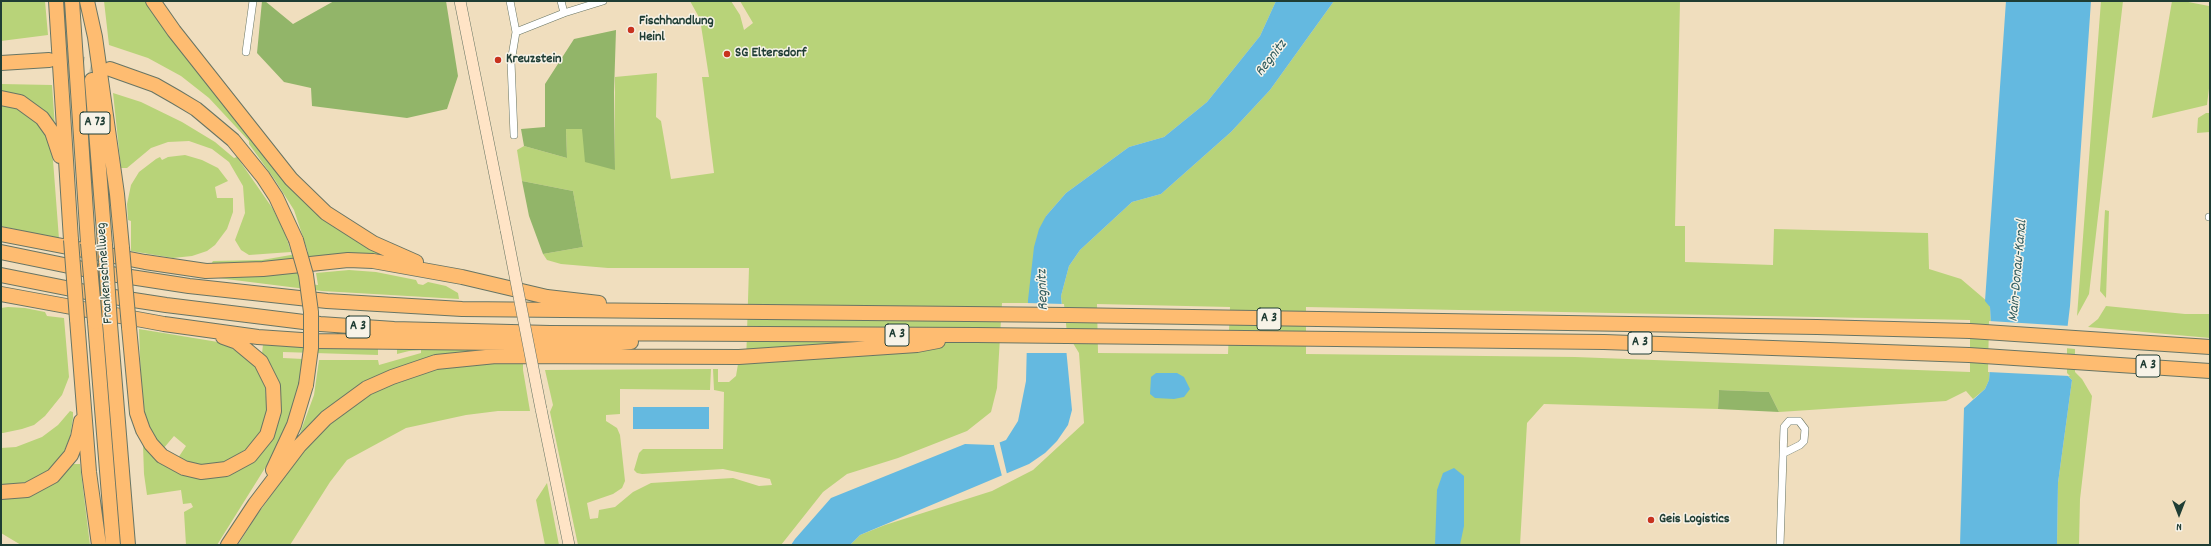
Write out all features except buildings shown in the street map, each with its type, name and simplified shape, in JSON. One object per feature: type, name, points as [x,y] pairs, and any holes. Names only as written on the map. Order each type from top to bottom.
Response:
[{"type":"highway","points":[[56,1],[71,240],[84,409],[99,545]]},
{"type":"highway","name":"Frankenschnellweg","points":[[72,1],[88,243],[113,545]]},
{"type":"highway","points":[[87,1],[95,37],[117,194],[137,413],[151,444],[167,460],[192,471],[218,471],[235,466],[257,450],[267,435],[272,423],[274,394],[266,370],[255,356],[237,342],[164,324]]},
{"type":"highway","name":"Frankenschnellweg","points":[[87,1],[104,245],[128,545]]},
{"type":"highway","points":[[153,1],[280,166],[326,213],[391,252],[462,277]]},
{"type":"highway","points":[[1,63],[49,60]]},
{"type":"highway","points":[[110,69],[148,82],[176,97],[196,109],[233,140],[253,164],[276,197],[296,240],[306,276],[311,312],[311,348],[306,385],[300,408],[287,442],[255,504],[228,545]]},
{"type":"highway","points":[[1,98],[28,107],[48,125],[58,144],[68,193]]},
{"type":"highway","points":[[1,234],[145,262],[206,271],[263,269],[348,260],[373,261],[462,277],[553,298],[713,312]]},
{"type":"highway","name":"A 3","points":[[1,252],[98,272],[174,283],[326,300],[462,309],[977,314],[1970,331],[2210,347]]},
{"type":"highway","name":"A 3","points":[[1,275],[93,294],[159,304],[320,324],[483,332],[720,337],[819,343]]},
{"type":"highway","points":[[1,294],[21,299],[164,324],[258,337],[316,341],[603,344],[720,337]]},
{"type":"highway","points":[[1,298],[21,299]]},
{"type":"highway","points":[[819,343],[917,345],[976,335]]},
{"type":"highway","name":"A 3","points":[[255,504],[299,446],[326,418],[367,388],[416,368],[436,362],[496,356],[720,358],[819,343],[976,335],[1620,342],[1968,355],[2210,371]]},
{"type":"highway","points":[[1,492],[26,490],[44,482],[60,469],[74,447],[84,409]]},
{"type":"street","points":[[246,52],[253,1]]},
{"type":"street","points":[[460,1],[569,545]]},
{"type":"street","points":[[510,1],[516,32],[511,62],[514,135]]},
{"type":"street","points":[[560,1],[564,13]]},
{"type":"street","points":[[516,32],[564,13],[603,1]]},
{"type":"street","points":[[1780,545],[1785,424],[1793,420],[1799,421],[1805,429],[1804,441],[1800,445],[1784,453]]},
{"type":"green space","points":[[1,1],[45,1],[48,35],[1,41]]},
{"type":"green space","points":[[104,1],[146,1],[331,223],[381,253],[380,256],[334,254],[255,263],[211,264],[213,261],[262,260],[308,252],[294,210],[275,180],[249,144],[249,141],[209,98],[181,76],[148,58],[109,45]]},
{"type":"green space","points":[[262,1],[265,1],[293,24],[334,1],[446,1],[458,76],[447,109],[407,118],[312,106],[311,88],[284,82],[257,53]]},
{"type":"green space","points":[[690,1],[731,1],[740,15],[744,30],[753,23],[740,1],[1276,1],[1260,36],[1207,102],[1164,137],[1129,147],[1066,193],[1046,216],[1028,303],[1002,303],[997,388],[991,412],[967,431],[898,458],[847,474],[823,492],[781,545],[578,545],[550,412],[553,405],[545,370],[711,369],[710,390],[620,389],[620,414],[606,415],[606,421],[617,428],[620,435],[625,481],[622,488],[613,494],[587,503],[590,519],[598,518],[599,510],[615,507],[633,492],[651,483],[733,478],[759,486],[772,485],[770,479],[723,469],[642,474],[637,473],[634,470],[639,453],[643,449],[723,449],[724,392],[714,390],[713,369],[718,369],[718,382],[729,382],[736,376],[738,364],[746,364],[749,268],[608,268],[561,264],[547,260],[543,254],[583,247],[573,191],[522,181],[517,150],[524,146],[567,158],[566,129],[582,129],[615,170],[615,77],[657,73],[656,117],[661,121],[671,179],[714,173],[702,77],[709,77],[700,19]]},
{"type":"green space","points":[[1334,1],[1680,1],[1675,226],[1685,226],[1685,262],[1773,265],[1774,229],[1928,233],[1929,269],[1961,279],[1988,302],[1990,307],[1992,342],[1989,380],[1985,389],[1973,399],[1966,391],[1946,401],[1779,412],[1769,392],[1719,390],[1718,409],[1544,404],[1527,423],[1520,545],[850,545],[860,535],[885,525],[992,491],[1033,470],[1084,423],[1079,353],[1065,330],[1061,296],[1069,266],[1080,250],[1132,202],[1161,194],[1231,132],[1270,90]],"holes":[[[1097,304],[1230,307],[1228,354],[1098,353]],[[1306,307],[1970,320],[1970,372],[1575,357],[1306,354]]]},
{"type":"green space","points":[[2101,1],[2123,1],[2089,294],[2077,316]]},
{"type":"green space","points":[[2172,1],[2183,1],[2209,6],[2210,1],[2210,80],[2207,105],[2152,118]]},
{"type":"green space","points":[[616,30],[614,92],[615,170],[585,162],[582,129],[566,129],[567,158],[524,146],[521,129],[545,127],[545,84],[574,39]]},
{"type":"green space","points":[[1,84],[52,85],[55,127],[1,92]]},
{"type":"green space","points":[[113,93],[141,102],[182,122],[215,142],[234,158],[237,157],[273,209],[286,236],[291,252],[249,255],[241,250],[235,240],[245,213],[243,186],[229,162],[212,149],[189,141],[168,142],[151,148],[127,168],[121,168]]},
{"type":"green space","points":[[1,103],[23,111],[39,125],[46,134],[53,160],[59,239],[1,226]]},
{"type":"green space","points":[[2206,113],[2210,113],[2210,132],[2197,133],[2198,118]]},
{"type":"green space","points":[[185,155],[202,160],[218,168],[228,181],[215,187],[217,198],[233,198],[233,212],[227,229],[215,245],[207,251],[192,256],[173,258],[131,251],[131,221],[128,220],[127,204],[131,185],[139,172],[156,159],[160,157],[162,160],[168,157]]},
{"type":"green space","points":[[522,181],[573,191],[583,247],[543,254],[529,216]]},
{"type":"green space","points":[[2105,210],[2109,211],[2106,298],[2100,291]]},
{"type":"green space","points":[[297,270],[300,283],[318,285],[316,273],[349,270],[376,272],[416,280],[418,284],[423,285],[428,282],[446,286],[458,293],[459,299],[322,291],[218,278],[220,276]]},
{"type":"green space","points":[[2106,306],[2185,314],[2210,314],[2210,338],[2088,327],[2098,319]]},
{"type":"green space","points":[[1,308],[25,308],[45,312],[47,316],[64,318],[69,377],[62,395],[45,416],[34,425],[1,433]]},
{"type":"green space","points":[[139,329],[224,343],[252,362],[258,370],[265,385],[267,409],[262,430],[246,449],[228,461],[207,465],[192,465],[178,458],[186,446],[174,436],[163,449],[148,428],[145,415],[141,384]]},
{"type":"green space","points":[[263,344],[287,346],[378,347],[378,355],[283,352],[283,358],[303,359],[299,384],[286,427],[275,452],[217,545],[186,545],[184,512],[193,507],[191,503],[183,504],[181,490],[147,495],[144,474],[143,445],[163,465],[174,471],[188,475],[213,477],[275,430],[262,354]]},
{"type":"green space","points":[[397,347],[508,348],[426,360],[300,433],[314,395],[319,360],[378,360],[379,365],[421,353],[421,350],[397,354]]},
{"type":"green space","points":[[2065,348],[2075,349],[2075,372],[2082,379],[2092,396],[2080,499],[2079,545],[2057,545],[2058,483],[2072,380],[2065,373]]},
{"type":"green space","points":[[523,361],[523,370],[530,411],[498,411],[466,415],[406,428],[347,460],[330,482],[290,545],[238,545],[255,518],[311,440],[365,396],[407,376],[437,368],[466,364]]},
{"type":"green space","points":[[1719,390],[1769,392],[1779,412],[1718,409]]},
{"type":"green space","points":[[70,411],[73,412],[73,418],[70,437],[62,456],[53,467],[29,482],[1,485],[1,448],[16,447],[42,437],[58,425]]},
{"type":"green space","points":[[72,464],[80,464],[90,545],[21,545],[1,533],[1,498]]},
{"type":"green space","points":[[547,483],[559,545],[545,545],[536,500]]},
{"type":"water","name":"Regnitz","points":[[1276,1],[1334,1],[1270,90],[1231,132],[1161,194],[1132,202],[1080,250],[1069,266],[1061,296],[1072,410],[1068,425],[1057,441],[1045,453],[1029,464],[860,535],[850,545],[791,545],[831,498],[965,444],[993,445],[1006,440],[1018,421],[1026,381],[1028,300],[1034,247],[1039,229],[1046,216],[1066,193],[1129,147],[1164,137],[1207,102],[1260,36]]},
{"type":"water","name":"Main-Donau-Kanal","points":[[2006,1],[2091,1],[2070,306],[2065,348],[2065,373],[2072,380],[2058,483],[2057,545],[1960,545],[1964,408],[1985,389],[1989,380],[1992,342],[1990,307],[1985,301]]},
{"type":"water","points":[[1156,373],[1177,373],[1184,377],[1190,389],[1184,397],[1174,399],[1155,398],[1150,394],[1151,377]]},
{"type":"water","points":[[633,407],[709,407],[709,429],[633,429]]},
{"type":"water","points":[[1454,468],[1464,476],[1464,526],[1460,545],[1435,545],[1437,490],[1443,473]]},
{"type":"pier","points":[[1026,303],[1064,304],[1069,353],[1024,353]]},
{"type":"pier","points":[[1989,321],[2070,326],[2067,348],[2067,373],[2070,376],[1988,372]]},
{"type":"pier","points":[[999,440],[1007,474],[1002,476],[993,442]]},
{"type":"tunnel","points":[[49,60],[80,63],[110,69]]},
{"type":"place","name":"Fischhandlung Heinl","points":[[631,30]]},
{"type":"place","name":"SG Eltersdorf","points":[[727,54]]},
{"type":"place","name":"Kreuzstein","points":[[498,60]]},
{"type":"place","name":"Geis Logistics","points":[[1651,520]]}]
